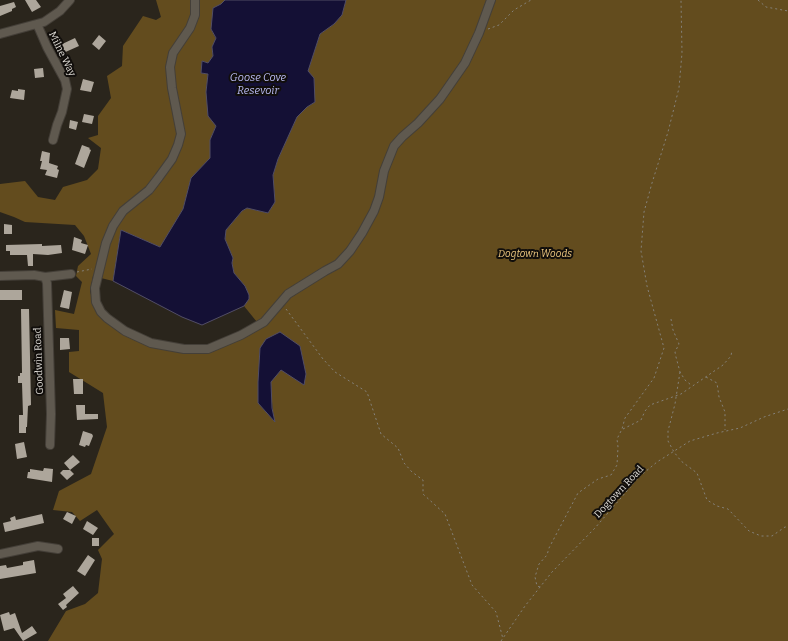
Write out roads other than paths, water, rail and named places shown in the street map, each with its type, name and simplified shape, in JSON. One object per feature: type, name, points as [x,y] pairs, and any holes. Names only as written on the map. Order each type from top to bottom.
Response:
[{"type":"street","points":[[0,34],[37,24],[52,18],[70,0]]},
{"type":"street","points":[[195,0],[195,15],[190,28],[173,53],[170,67],[172,88],[181,134],[178,145],[172,159],[149,190],[123,211],[113,226],[106,243],[95,288],[96,302],[101,312],[107,318],[125,330],[151,343],[184,349],[208,349],[241,335],[264,322],[288,294],[325,270],[338,264],[350,251],[362,233],[374,210],[379,197],[384,171],[394,146],[418,123],[450,86],[465,63],[481,28],[491,0]]},
{"type":"street","name":"Milne Way","points":[[37,24],[67,89],[54,140]]},
{"type":"street","points":[[0,276],[45,276],[71,274]]},
{"type":"street","name":"Goodwin Road","points":[[45,276],[47,283],[51,414],[50,445]]},
{"type":"street","points":[[0,554],[38,546],[58,549]]},
{"type":"water","name":"Goose Cove Resevoir","points":[[225,0],[346,0],[342,15],[334,24],[320,34],[308,71],[314,78],[315,102],[307,107],[297,117],[278,159],[273,175],[275,202],[268,213],[247,208],[242,211],[226,230],[225,239],[233,258],[232,263],[234,273],[245,286],[249,299],[244,306],[202,325],[182,317],[113,281],[121,230],[160,247],[183,209],[191,178],[210,158],[210,140],[216,126],[208,116],[206,92],[208,74],[201,73],[202,61],[208,63],[213,56],[212,47],[216,38],[211,29],[213,8]]},
{"type":"water","points":[[280,332],[300,346],[306,374],[304,385],[281,370],[271,382],[272,408],[275,422],[258,403],[258,382],[260,348],[266,339]]},
{"type":"park label","name":"Dogtown Woods","points":[[535,254]]}]
